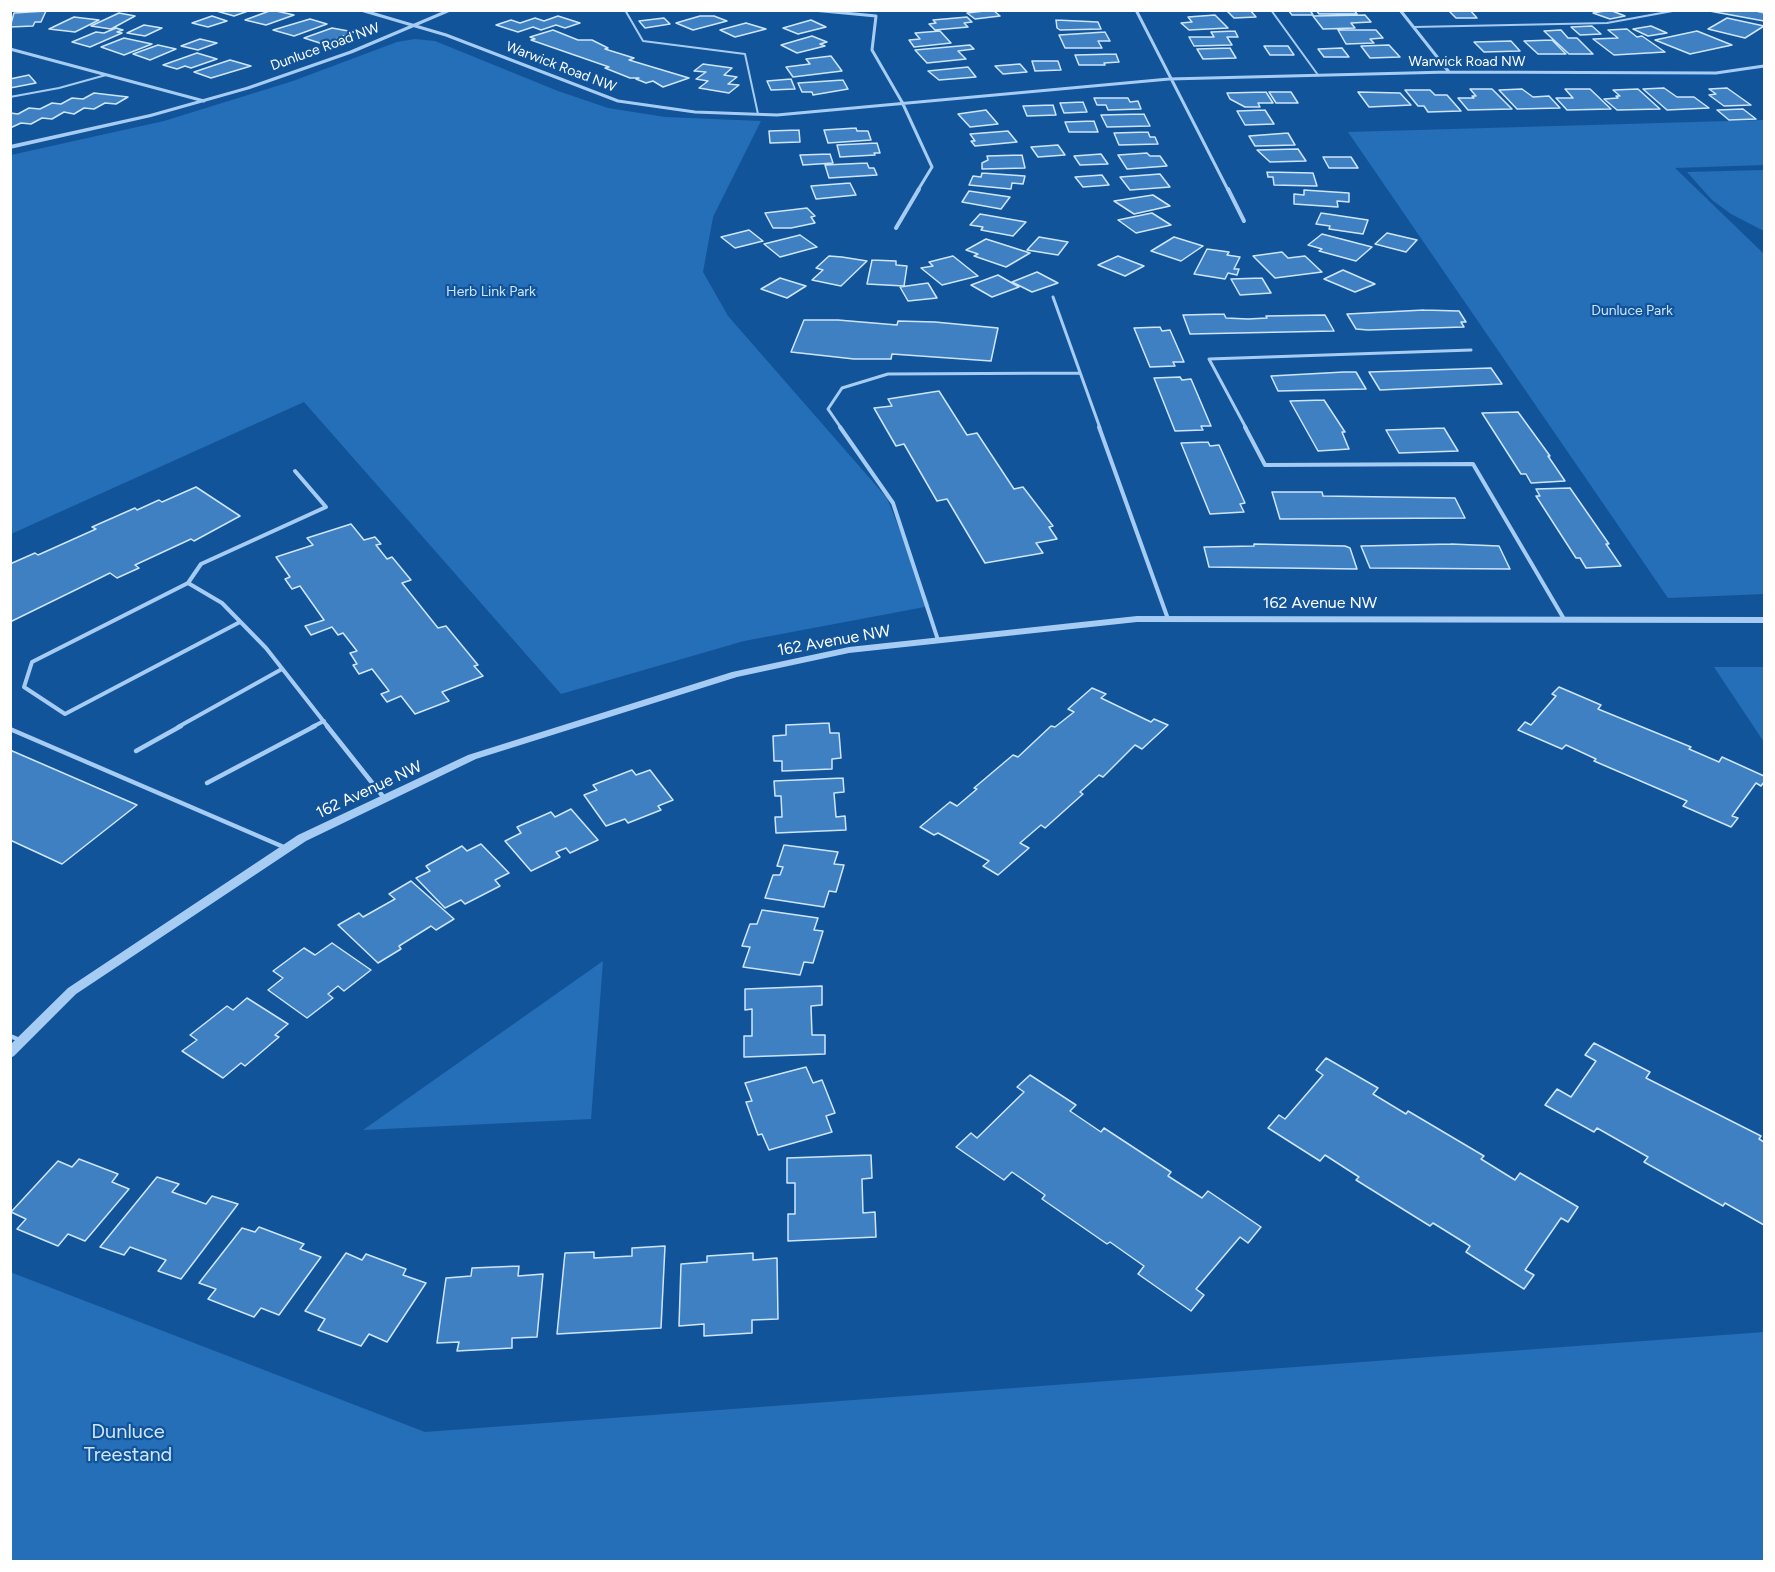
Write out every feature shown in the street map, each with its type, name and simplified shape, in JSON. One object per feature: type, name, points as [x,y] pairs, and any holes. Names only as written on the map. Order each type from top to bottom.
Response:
[{"type":"street","name":"Warwick Road NW","points":[[361,10],[417,26],[618,101],[695,112],[758,114],[1169,79],[1449,72],[1716,73],[1764,66]]},
{"type":"street","name":"Dunluce Road NW","points":[[10,147],[204,101],[311,67],[452,10]]},
{"type":"street","points":[[813,10],[876,16],[872,50],[903,102],[933,167],[896,228]]},
{"type":"street","points":[[1136,10],[1169,79],[1244,221]]},
{"type":"street","points":[[1400,10],[1449,72]]},
{"type":"street","points":[[10,49],[204,101]]},
{"type":"street","name":"162 Avenue NW","points":[[10,1053],[72,991],[302,838],[472,757],[735,674],[849,650],[1137,619],[1764,620]]},
{"type":"lane","points":[[625,10],[644,41],[745,54],[758,114]]},
{"type":"lane","points":[[1271,10],[1318,75]]},
{"type":"lane","points":[[1414,27],[1607,24],[1678,10]]},
{"type":"lane","points":[[10,97],[59,88],[106,75]]},
{"type":"lane","points":[[1053,297],[1168,619]]},
{"type":"lane","points":[[1471,351],[1209,359],[1265,465],[1473,464],[1564,619]]},
{"type":"lane","points":[[938,640],[893,503],[828,409],[842,388],[888,374],[1080,373]]},
{"type":"lane","points":[[240,622],[65,714],[24,687],[32,662],[188,583],[201,564],[326,507],[294,471]]},
{"type":"lane","points":[[188,583],[222,603],[240,622],[282,669],[385,799]]},
{"type":"lane","points":[[136,751],[282,669]]},
{"type":"lane","points":[[207,783],[324,721]]},
{"type":"lane","points":[[10,729],[287,848]]},
{"type":"lane","points":[[10,1036],[22,1041]]},
{"type":"green space","name":"Herb Link Park","points":[[415,39],[435,41],[558,91],[608,108],[665,117],[761,121],[713,217],[703,272],[728,316],[887,498],[930,606],[744,641],[561,694],[304,402],[11,534],[11,155],[164,121],[293,81],[397,42]]},
{"type":"green space","name":"Dunluce Park","points":[[1764,120],[1764,165],[1675,168],[1764,254],[1764,594],[1668,598],[1348,132]]},
{"type":"green space","points":[[1764,170],[1764,231],[1731,214],[1712,200],[1687,172]]},
{"type":"green space","points":[[1714,667],[1764,667],[1764,742]]},
{"type":"green space","points":[[603,961],[591,1119],[363,1130]]},
{"type":"green space","name":"Dunluce Treestand","points":[[10,1272],[425,1432],[1764,1332],[1764,1561],[11,1561]]},
{"type":"building","points":[[213,10],[251,10],[234,16]]},
{"type":"building","points":[[272,10],[294,15],[266,25],[245,20]]},
{"type":"building","points":[[993,10],[1000,16],[975,19],[967,13]]},
{"type":"building","points":[[1226,10],[1250,10],[1256,17],[1234,18]]},
{"type":"building","points":[[1288,10],[1310,10],[1313,15],[1292,15]]},
{"type":"building","points":[[1316,10],[1354,10],[1357,14],[1319,14]]},
{"type":"building","points":[[1470,10],[1477,18],[1456,18],[1449,11]]},
{"type":"building","points":[[1610,10],[1625,16],[1610,19],[1593,13]]},
{"type":"building","points":[[1704,10],[1752,10],[1764,13],[1764,21]]},
{"type":"building","points":[[46,11],[41,22],[35,22],[33,26],[10,27],[14,13]]},
{"type":"building","points":[[119,13],[135,16],[111,29],[91,26]]},
{"type":"building","points":[[1215,15],[1228,28],[1189,30],[1181,23],[1192,22],[1188,17]]},
{"type":"building","points":[[1365,15],[1371,22],[1351,23],[1355,28],[1323,29],[1313,16]]},
{"type":"building","points":[[212,16],[227,21],[208,27],[192,23]]},
{"type":"building","points":[[558,16],[580,23],[565,28],[556,25],[541,30],[533,27],[518,32],[496,25],[511,20],[520,23],[535,18],[544,21]]},
{"type":"building","points":[[700,16],[714,16],[727,21],[693,30],[676,23]]},
{"type":"building","points":[[74,17],[99,20],[75,32],[49,29]]},
{"type":"building","points":[[967,17],[972,22],[964,23],[968,27],[935,30],[929,24],[936,23],[933,20]]},
{"type":"building","points":[[664,18],[670,24],[645,28],[639,21]]},
{"type":"building","points":[[1727,18],[1764,26],[1745,38],[1708,29]]},
{"type":"building","points":[[310,19],[327,24],[294,36],[273,30]]},
{"type":"building","points":[[811,20],[826,27],[798,34],[783,28]]},
{"type":"building","points":[[1056,20],[1098,22],[1101,29],[1060,30],[1057,28]]},
{"type":"building","points":[[746,23],[766,29],[735,37],[720,30]]},
{"type":"building","points":[[144,25],[162,28],[145,36],[127,33]]},
{"type":"building","points":[[1592,26],[1601,34],[1580,35],[1571,27]]},
{"type":"building","points":[[1651,26],[1667,33],[1648,36],[1633,29]]},
{"type":"building","points":[[116,28],[123,30],[117,32],[122,33],[90,47],[72,42],[96,32],[104,33]]},
{"type":"building","points":[[332,28],[354,32],[323,44],[304,38]]},
{"type":"building","points":[[1627,29],[1665,52],[1614,55],[1593,39],[1618,38],[1608,30]]},
{"type":"building","points":[[553,30],[578,40],[592,40],[608,48],[605,49],[634,58],[629,60],[689,78],[663,87],[653,81],[646,83],[636,79],[639,78],[630,78],[605,68],[609,67],[531,40],[535,39],[530,37]]},
{"type":"building","points":[[1338,30],[1376,30],[1383,38],[1370,39],[1374,43],[1346,44]]},
{"type":"building","points":[[1561,30],[1568,38],[1577,38],[1593,54],[1569,54],[1544,31]]},
{"type":"building","points":[[940,31],[951,43],[914,47],[909,40],[920,39],[915,33]]},
{"type":"building","points":[[1235,31],[1238,37],[1227,37],[1232,45],[1194,46],[1189,37],[1214,37],[1211,32]]},
{"type":"building","points":[[1697,31],[1732,45],[1690,54],[1655,40]]},
{"type":"building","points":[[1105,32],[1110,41],[1098,41],[1102,48],[1065,48],[1059,35]]},
{"type":"building","points":[[812,36],[827,42],[820,44],[825,46],[797,53],[781,45]]},
{"type":"building","points":[[124,38],[152,44],[124,55],[101,47]]},
{"type":"building","points":[[200,39],[217,43],[198,50],[181,46]]},
{"type":"building","points":[[1552,40],[1566,54],[1538,54],[1524,41]]},
{"type":"building","points":[[1511,41],[1520,51],[1484,52],[1474,42]]},
{"type":"building","points":[[158,45],[176,49],[150,60],[133,54]]},
{"type":"building","points":[[970,45],[974,49],[958,51],[966,59],[927,63],[915,50]]},
{"type":"building","points":[[1389,45],[1400,57],[1370,58],[1361,46]]},
{"type":"building","points":[[1264,46],[1288,46],[1294,55],[1270,55]]},
{"type":"building","points":[[1230,48],[1236,58],[1203,59],[1197,49]]},
{"type":"building","points":[[1342,48],[1349,57],[1324,57],[1318,49]]},
{"type":"building","points":[[197,53],[217,59],[191,68],[185,66],[177,69],[163,65]]},
{"type":"building","points":[[1116,54],[1119,62],[1104,63],[1105,65],[1079,65],[1075,55]]},
{"type":"building","points":[[831,56],[842,71],[793,77],[786,67],[810,64],[806,59]]},
{"type":"building","points":[[230,60],[251,66],[211,78],[194,72]]},
{"type":"building","points":[[1032,61],[1058,61],[1061,70],[1035,71]]},
{"type":"building","points":[[703,64],[732,68],[724,75],[737,77],[728,84],[739,85],[729,93],[699,88],[708,81],[696,79],[706,72],[694,71]]},
{"type":"building","points":[[1020,64],[1027,72],[1003,74],[995,66]]},
{"type":"building","points":[[968,67],[976,77],[939,80],[928,71]]},
{"type":"building","points":[[29,75],[36,83],[10,88],[10,79]]},
{"type":"building","points":[[791,79],[795,89],[771,90],[767,81]]},
{"type":"building","points":[[843,80],[848,89],[813,95],[812,92],[802,92],[798,83]]},
{"type":"building","points":[[1664,88],[1677,97],[1694,97],[1709,108],[1667,110],[1643,89]]},
{"type":"building","points":[[1727,88],[1751,105],[1724,106],[1709,95],[1716,94],[1709,89]]},
{"type":"building","points":[[1470,89],[1492,89],[1512,109],[1468,110],[1458,98],[1474,98],[1472,96],[1476,96]]},
{"type":"building","points":[[1522,89],[1533,97],[1549,96],[1560,108],[1517,109],[1499,90]]},
{"type":"building","points":[[1565,89],[1590,89],[1611,109],[1567,110],[1556,98],[1573,98]]},
{"type":"building","points":[[1638,89],[1660,109],[1617,110],[1604,99],[1620,96],[1613,90]]},
{"type":"building","points":[[1405,90],[1430,90],[1435,95],[1447,95],[1461,111],[1428,112],[1424,106],[1418,106]]},
{"type":"building","points":[[1266,92],[1273,103],[1258,103],[1260,107],[1245,107],[1230,99],[1227,93]]},
{"type":"building","points":[[1269,92],[1291,92],[1298,103],[1276,103]]},
{"type":"building","points":[[1358,92],[1400,93],[1411,105],[1369,107]]},
{"type":"building","points":[[94,93],[128,97],[116,104],[105,103],[94,109],[84,108],[74,114],[64,112],[52,119],[42,118],[31,124],[21,123],[10,128],[10,113],[18,114],[29,108],[40,109],[52,103],[61,104],[72,98],[83,99]]},
{"type":"building","points":[[1094,98],[1128,98],[1130,102],[1138,101],[1141,109],[1108,110],[1106,105],[1097,105]]},
{"type":"building","points":[[1083,102],[1087,112],[1064,113],[1060,103]]},
{"type":"building","points":[[1053,105],[1056,115],[1027,116],[1023,106]]},
{"type":"building","points":[[1743,109],[1756,119],[1729,120],[1717,110]]},
{"type":"building","points":[[986,110],[998,124],[970,127],[958,114]]},
{"type":"building","points":[[1265,110],[1274,124],[1245,125],[1237,111]]},
{"type":"building","points":[[1144,114],[1150,126],[1107,127],[1101,115]]},
{"type":"building","points":[[1094,121],[1098,132],[1069,132],[1065,122]]},
{"type":"building","points":[[856,128],[857,131],[868,131],[871,140],[828,143],[824,130]]},
{"type":"building","points":[[799,130],[800,142],[770,143],[769,131]]},
{"type":"building","points":[[1008,131],[1017,142],[975,146],[971,141],[975,141],[970,134]]},
{"type":"building","points":[[1148,132],[1150,137],[1155,137],[1158,144],[1119,145],[1114,133]]},
{"type":"building","points":[[1288,133],[1295,145],[1255,146],[1249,136]]},
{"type":"building","points":[[877,143],[880,153],[874,153],[875,155],[840,157],[837,145]]},
{"type":"building","points":[[1058,145],[1065,155],[1038,157],[1031,147]]},
{"type":"building","points":[[1298,149],[1306,161],[1270,162],[1257,150]]},
{"type":"building","points":[[1147,153],[1150,156],[1160,156],[1167,166],[1127,169],[1118,155]]},
{"type":"building","points":[[830,154],[833,163],[803,165],[800,155]]},
{"type":"building","points":[[1101,154],[1108,164],[1080,165],[1074,156]]},
{"type":"building","points":[[1022,155],[1025,168],[982,169],[982,163],[988,160],[987,156]]},
{"type":"building","points":[[1323,157],[1351,157],[1358,168],[1329,168]]},
{"type":"building","points":[[867,163],[869,168],[874,168],[877,175],[829,178],[825,165]]},
{"type":"building","points":[[1267,172],[1313,173],[1317,186],[1274,185],[1273,177],[1268,177]]},
{"type":"building","points":[[982,173],[1025,176],[1023,184],[1012,183],[1011,189],[969,185],[973,176],[981,177]]},
{"type":"building","points":[[1160,174],[1170,187],[1130,190],[1120,177]]},
{"type":"building","points":[[1102,175],[1109,185],[1083,187],[1075,177]]},
{"type":"building","points":[[850,183],[856,195],[816,199],[811,186]]},
{"type":"building","points":[[1304,190],[1349,193],[1349,202],[1337,201],[1338,207],[1294,204],[1294,194],[1304,195]]},
{"type":"building","points":[[969,191],[1010,197],[1001,209],[962,202]]},
{"type":"building","points":[[1153,195],[1170,206],[1134,214],[1114,201]]},
{"type":"building","points":[[807,208],[815,216],[811,217],[815,223],[791,228],[773,228],[765,213]]},
{"type":"building","points":[[1152,213],[1171,225],[1136,233],[1118,220]]},
{"type":"building","points":[[1321,213],[1368,220],[1363,234],[1329,229],[1330,226],[1316,224]]},
{"type":"building","points":[[980,214],[1026,222],[1013,236],[981,230],[983,227],[970,225]]},
{"type":"building","points":[[749,230],[763,241],[735,248],[721,237]]},
{"type":"building","points":[[1387,233],[1417,240],[1406,252],[1375,244]]},
{"type":"building","points":[[1322,234],[1372,247],[1356,261],[1319,251],[1322,249],[1308,245]]},
{"type":"building","points":[[800,235],[817,247],[780,257],[764,244]]},
{"type":"building","points":[[1039,237],[1068,242],[1058,255],[1027,250]]},
{"type":"building","points":[[1174,237],[1203,246],[1181,261],[1151,251]]},
{"type":"building","points":[[986,239],[1030,253],[1006,267],[974,256],[978,254],[966,250]]},
{"type":"building","points":[[1207,249],[1229,252],[1227,255],[1240,257],[1234,269],[1239,269],[1237,275],[1228,273],[1225,279],[1194,274]]},
{"type":"building","points":[[1282,252],[1288,258],[1305,256],[1322,272],[1275,278],[1253,256]]},
{"type":"building","points":[[829,256],[867,261],[841,286],[812,280],[823,270],[816,268]]},
{"type":"building","points":[[953,256],[978,276],[942,285],[921,268],[933,266],[929,262]]},
{"type":"building","points":[[1118,256],[1144,266],[1125,276],[1098,265]]},
{"type":"building","points":[[872,260],[896,261],[896,265],[907,266],[904,286],[867,284]]},
{"type":"building","points":[[1343,270],[1375,284],[1355,292],[1324,279]]},
{"type":"building","points":[[1037,272],[1058,283],[1032,292],[1012,282]]},
{"type":"building","points":[[998,275],[1019,287],[992,297],[971,285]]},
{"type":"building","points":[[780,278],[806,286],[787,298],[761,289]]},
{"type":"building","points":[[1262,278],[1271,293],[1240,295],[1231,279]]},
{"type":"building","points":[[928,283],[937,298],[908,301],[900,287]]},
{"type":"building","points":[[1424,310],[1459,311],[1466,322],[1461,322],[1464,327],[1368,330],[1356,329],[1347,314]]},
{"type":"building","points":[[1224,314],[1226,318],[1248,319],[1267,318],[1266,316],[1325,315],[1334,331],[1190,334],[1183,315]]},
{"type":"building","points":[[804,320],[838,320],[897,325],[898,321],[935,322],[998,328],[991,361],[892,354],[891,359],[854,359],[791,352]]},
{"type":"building","points":[[1160,327],[1162,331],[1170,330],[1184,362],[1173,362],[1175,366],[1150,367],[1134,328]]},
{"type":"building","points":[[1491,368],[1502,384],[1380,390],[1369,372]]},
{"type":"building","points":[[1356,372],[1366,389],[1278,391],[1271,376]]},
{"type":"building","points":[[1180,377],[1182,380],[1191,379],[1211,426],[1201,426],[1203,430],[1175,431],[1154,378]]},
{"type":"building","points":[[939,391],[967,435],[977,433],[1014,489],[1023,487],[1053,526],[1049,527],[1057,539],[1036,543],[1043,553],[985,563],[947,499],[937,501],[904,444],[896,446],[874,408],[892,406],[888,399]]},
{"type":"building","points":[[1324,400],[1345,432],[1342,432],[1349,449],[1318,451],[1290,401]]},
{"type":"building","points":[[1518,412],[1565,481],[1531,483],[1526,474],[1521,474],[1482,413]]},
{"type":"building","points":[[1444,428],[1458,451],[1399,453],[1386,430]]},
{"type":"building","points":[[1208,442],[1210,446],[1219,445],[1245,503],[1240,504],[1244,512],[1210,514],[1181,443]]},
{"type":"building","points":[[196,487],[240,516],[194,541],[191,539],[135,565],[139,568],[117,578],[110,573],[10,622],[10,564],[35,553],[38,555],[96,529],[92,527],[135,508],[137,510],[159,500],[162,502]]},
{"type":"building","points":[[1570,488],[1609,544],[1606,544],[1621,566],[1586,568],[1580,558],[1576,558],[1536,496],[1540,496],[1536,489]]},
{"type":"building","points":[[1272,492],[1322,492],[1323,496],[1455,498],[1465,518],[1280,519]]},
{"type":"building","points":[[351,524],[364,540],[375,537],[381,544],[376,545],[387,559],[392,557],[411,580],[402,583],[438,628],[446,626],[478,665],[474,666],[483,676],[442,692],[449,701],[415,714],[401,696],[387,702],[381,694],[389,691],[372,669],[359,674],[353,665],[357,664],[350,653],[357,651],[343,633],[338,635],[332,627],[311,635],[305,626],[324,620],[300,586],[292,589],[285,579],[290,577],[276,557],[313,545],[307,538]]},
{"type":"building","points":[[1254,544],[1345,546],[1350,548],[1357,569],[1209,567],[1204,547],[1254,546]]},
{"type":"building","points":[[1451,544],[1499,546],[1510,569],[1370,568],[1361,546]]},
{"type":"building","points":[[1559,687],[1601,705],[1598,709],[1691,747],[1689,749],[1719,762],[1722,757],[1764,776],[1764,782],[1761,786],[1756,783],[1732,816],[1738,818],[1731,827],[1683,806],[1687,801],[1594,761],[1596,759],[1566,745],[1562,749],[1518,730],[1525,722],[1531,725],[1556,696],[1552,694]]},
{"type":"building","points":[[1092,688],[1106,694],[1101,698],[1151,722],[1154,719],[1168,725],[1142,749],[1135,745],[1103,777],[1099,775],[1080,792],[1083,794],[1045,828],[1041,825],[1020,843],[1029,848],[998,875],[983,866],[989,861],[938,833],[934,835],[920,827],[950,802],[957,806],[977,789],[974,788],[1013,755],[1018,757],[1051,726],[1055,727],[1074,712],[1068,709]]},
{"type":"building","points":[[829,723],[830,733],[839,733],[841,758],[832,759],[832,769],[782,771],[782,761],[774,761],[773,736],[786,735],[786,725]]},
{"type":"building","points":[[10,750],[137,805],[62,864],[10,840]]},
{"type":"building","points":[[632,770],[636,775],[650,770],[673,800],[658,806],[661,810],[628,823],[625,819],[606,826],[584,795],[597,790],[593,785]]},
{"type":"building","points":[[843,778],[844,792],[834,793],[836,817],[845,816],[846,830],[776,833],[775,817],[782,817],[781,796],[775,796],[774,781]]},
{"type":"building","points":[[571,809],[598,840],[570,853],[566,848],[556,852],[560,857],[531,871],[505,841],[521,833],[517,827],[551,812],[555,817]]},
{"type":"building","points":[[481,844],[509,873],[495,880],[500,886],[465,904],[461,900],[445,908],[416,878],[430,871],[426,866],[462,846],[467,851]]},
{"type":"building","points":[[784,845],[838,852],[834,864],[844,865],[836,892],[829,891],[824,907],[765,898],[773,875],[780,875],[783,867],[777,866]]},
{"type":"building","points":[[411,881],[454,919],[436,930],[431,926],[399,946],[401,949],[378,963],[338,925],[359,913],[363,917],[395,899],[389,894]]},
{"type":"building","points":[[762,910],[818,918],[814,930],[823,931],[813,963],[804,962],[800,975],[743,967],[750,947],[742,946],[750,924],[757,924]]},
{"type":"building","points":[[332,943],[371,970],[344,991],[338,986],[328,994],[333,998],[307,1018],[268,990],[283,978],[273,971],[304,948],[315,955]]},
{"type":"building","points":[[822,986],[822,1005],[811,1006],[812,1035],[825,1035],[825,1054],[744,1057],[744,1036],[752,1036],[752,1009],[745,1010],[745,989]]},
{"type":"building","points":[[247,998],[288,1024],[275,1035],[279,1037],[245,1066],[241,1063],[223,1078],[182,1051],[197,1040],[190,1035],[227,1006],[233,1010]]},
{"type":"building","points":[[1594,1043],[1650,1072],[1646,1078],[1761,1136],[1759,1139],[1764,1142],[1764,1225],[1725,1203],[1723,1206],[1644,1162],[1648,1157],[1597,1128],[1594,1132],[1545,1105],[1557,1089],[1571,1097],[1596,1061],[1585,1055]]},
{"type":"building","points":[[1326,1058],[1378,1088],[1373,1094],[1406,1114],[1408,1111],[1484,1156],[1481,1159],[1515,1180],[1520,1173],[1578,1207],[1568,1222],[1561,1218],[1525,1270],[1534,1275],[1524,1289],[1466,1252],[1470,1246],[1433,1223],[1430,1226],[1356,1180],[1359,1177],[1325,1155],[1320,1161],[1268,1128],[1279,1115],[1285,1119],[1323,1075],[1316,1070]]},
{"type":"building","points":[[806,1067],[813,1083],[822,1080],[835,1113],[826,1116],[832,1132],[769,1150],[762,1134],[758,1135],[746,1102],[752,1101],[745,1083]]},
{"type":"building","points":[[1030,1075],[1076,1105],[1070,1111],[1101,1132],[1104,1128],[1171,1172],[1168,1176],[1202,1198],[1208,1191],[1261,1227],[1248,1243],[1240,1237],[1196,1289],[1204,1295],[1191,1311],[1138,1274],[1144,1266],[1110,1242],[1107,1244],[1042,1199],[1045,1195],[1012,1172],[1004,1180],[956,1147],[971,1133],[977,1138],[1024,1092],[1017,1087]]},
{"type":"building","points":[[871,1155],[872,1178],[862,1179],[863,1213],[875,1212],[876,1237],[788,1241],[788,1214],[795,1214],[795,1183],[787,1183],[787,1158]]},
{"type":"building","points":[[79,1159],[118,1174],[112,1182],[129,1189],[85,1241],[68,1234],[58,1246],[17,1229],[26,1219],[11,1212],[58,1161],[72,1167]]},
{"type":"building","points":[[157,1177],[179,1184],[172,1192],[206,1204],[212,1196],[238,1204],[181,1279],[158,1271],[166,1260],[130,1247],[124,1255],[100,1247]]},
{"type":"building","points":[[259,1227],[304,1244],[300,1249],[321,1257],[279,1315],[261,1308],[254,1317],[208,1299],[216,1289],[199,1283],[242,1228],[255,1232]]},
{"type":"building","points":[[665,1246],[661,1328],[557,1334],[565,1253],[594,1252],[594,1258],[632,1256],[632,1248]]},
{"type":"building","points":[[346,1253],[362,1260],[366,1254],[406,1269],[403,1275],[426,1283],[387,1342],[369,1334],[361,1346],[318,1330],[325,1319],[305,1311]]},
{"type":"building","points":[[753,1253],[753,1260],[777,1258],[778,1319],[752,1320],[752,1333],[704,1336],[704,1324],[679,1326],[681,1264],[707,1262],[707,1256]]},
{"type":"building","points":[[519,1266],[518,1276],[543,1274],[537,1337],[512,1338],[512,1348],[457,1351],[459,1342],[437,1343],[446,1278],[471,1276],[472,1268]]}]
